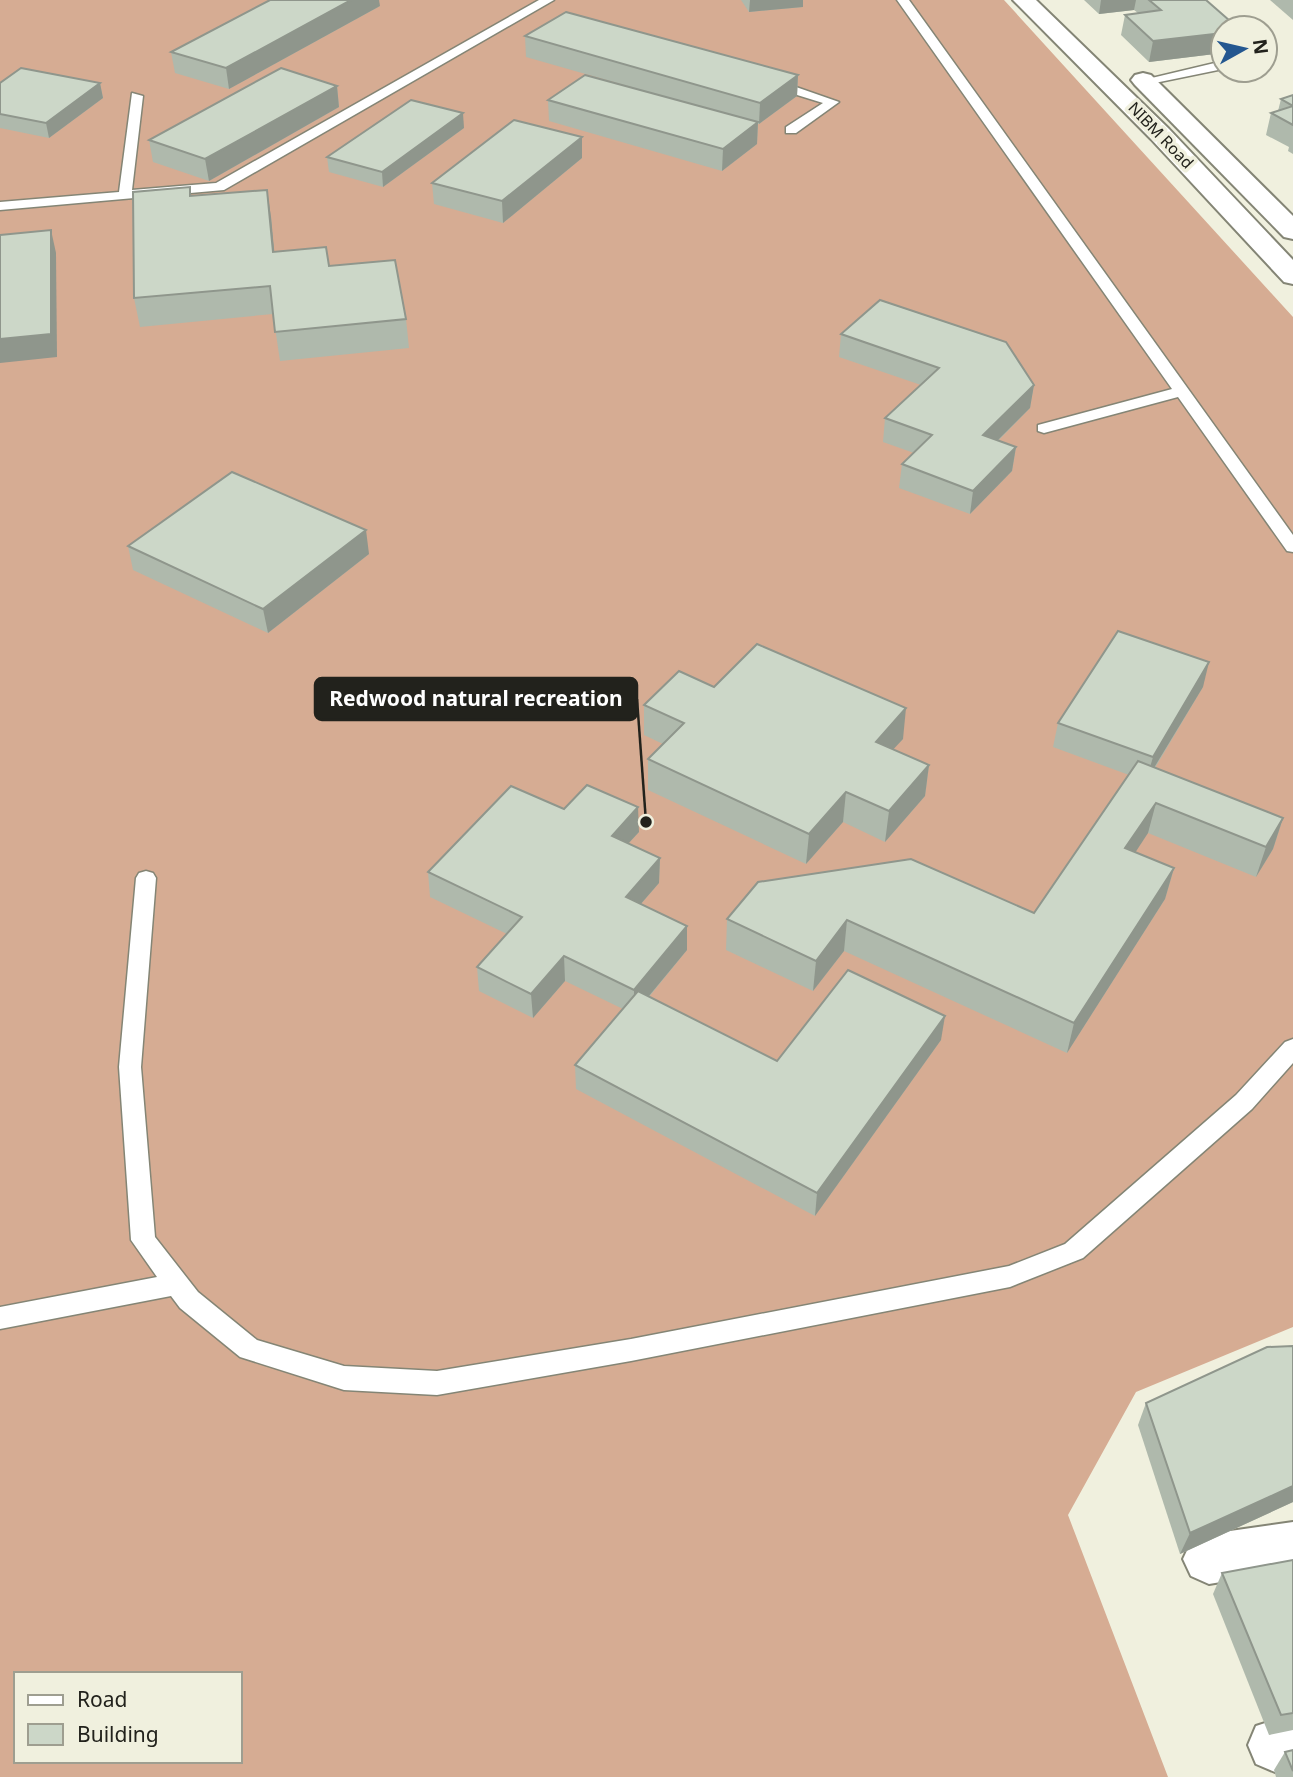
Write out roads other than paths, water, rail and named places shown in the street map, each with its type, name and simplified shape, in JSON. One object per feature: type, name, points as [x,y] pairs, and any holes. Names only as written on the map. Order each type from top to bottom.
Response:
[{"type":"street","name":"NIBM Road","points":[[1024,0],[1160,134],[1293,276]]},
{"type":"street","name":"NIBM Road","points":[[1137,74],[1293,231]]},
{"type":"street","points":[[1209,1559],[1293,1546]]},
{"type":"lane","points":[[903,0],[1293,547]]},
{"type":"lane","points":[[0,206],[219,187],[542,7]]},
{"type":"lane","points":[[1137,74],[1209,66]]},
{"type":"lane","points":[[755,77],[833,102],[791,130]]},
{"type":"lane","points":[[125,195],[137,96]]},
{"type":"lane","points":[[1044,428],[1182,391]]},
{"type":"lane","points":[[146,878],[130,1067],[143,1240],[189,1300],[249,1349],[344,1378],[436,1383],[631,1350],[1010,1276],[1074,1251],[1244,1102],[1293,1048]]},
{"type":"lane","points":[[0,1318],[176,1284]]},
{"type":"place","name":"Redwood natural recreation","points":[[646,822]]}]
